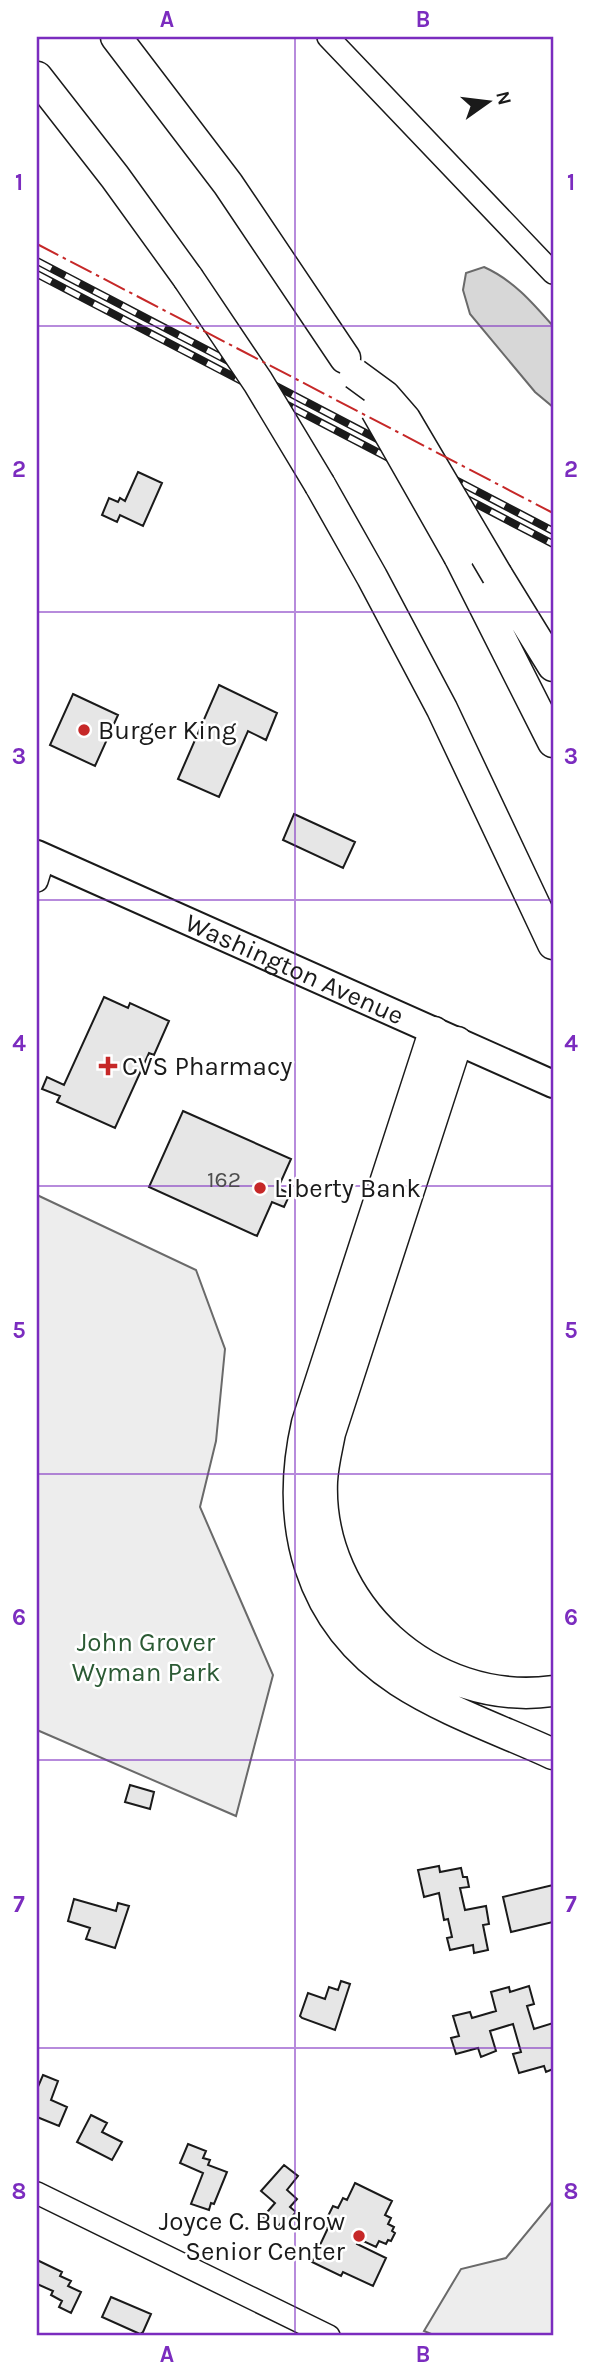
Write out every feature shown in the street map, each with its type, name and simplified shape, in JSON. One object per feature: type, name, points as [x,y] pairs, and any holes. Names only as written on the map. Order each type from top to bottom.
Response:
[{"type":"highway","points":[[116,37],[228,184],[350,366],[459,556],[553,742]]},
{"type":"highway","points":[[37,77],[115,177],[188,278],[250,370],[320,485],[398,623],[442,709],[553,944]]},
{"type":"highway","points":[[350,366],[385,396],[405,418],[553,666]]},
{"type":"highway","points":[[446,1037],[330,1433],[322,1480],[325,1518],[335,1558],[354,1598],[377,1628],[405,1653],[429,1668],[471,1685],[511,1692],[553,1690]]},
{"type":"highway","points":[[446,1037],[307,1423],[297,1483],[302,1539],[313,1575],[329,1607],[352,1639],[374,1662],[426,1696],[553,1754]]},
{"type":"main road","name":"Washington Avenue","points":[[39,864],[553,1084]]},
{"type":"street","points":[[328,37],[553,273]]},
{"type":"street","points":[[37,2193],[329,2336]]},
{"type":"green space","name":"John Grover Wyman Park","points":[[37,1195],[196,1270],[225,1349],[216,1441],[200,1507],[273,1675],[236,1816],[37,1730]]},
{"type":"green space","points":[[553,2201],[553,2336],[436,2336],[424,2331],[461,2269],[506,2258]]},
{"type":"shaded area","points":[[484,267],[513,285],[553,326],[553,407],[535,392],[470,314],[463,290],[466,273]]},
{"type":"building","points":[[138,472],[162,483],[143,526],[120,515],[117,522],[102,515],[109,498],[118,502],[120,498],[125,501]]},
{"type":"building","points":[[219,685],[277,713],[266,740],[248,731],[219,797],[178,779]]},
{"type":"building","name":"Burger King","points":[[73,694],[118,715],[95,766],[50,745]]},
{"type":"building","points":[[294,814],[355,842],[343,868],[283,840]]},
{"type":"building","name":"CVS Pharmacy","points":[[104,997],[128,1008],[130,1003],[169,1021],[154,1055],[149,1053],[115,1128],[57,1102],[60,1096],[42,1089],[47,1077],[64,1085]]},
{"type":"building","points":[[183,1111],[291,1159],[278,1188],[290,1194],[284,1207],[272,1202],[257,1236],[149,1187]]},
{"type":"building","points":[[130,1785],[154,1792],[150,1809],[125,1802]]},
{"type":"building","points":[[439,1866],[440,1872],[461,1868],[463,1877],[467,1877],[469,1887],[460,1888],[465,1910],[486,1906],[489,1924],[483,1925],[488,1950],[474,1953],[473,1945],[450,1950],[447,1938],[452,1937],[448,1919],[444,1920],[439,1893],[424,1897],[418,1870]]},
{"type":"building","points":[[553,1885],[553,1922],[511,1932],[503,1897]]},
{"type":"building","points":[[74,1899],[116,1911],[118,1903],[129,1906],[115,1948],[86,1939],[90,1928],[68,1921]]},
{"type":"building","points":[[341,1981],[350,1984],[335,2030],[300,2016],[308,1993],[325,1999],[329,1987],[338,1990]]},
{"type":"building","points":[[529,1986],[534,2004],[527,2006],[534,2029],[553,2023],[553,2069],[546,2072],[544,2066],[519,2073],[513,2054],[521,2052],[513,2024],[490,2031],[496,2051],[481,2057],[478,2048],[456,2054],[451,2038],[459,2036],[453,2016],[470,2012],[472,2018],[496,2011],[491,1992],[509,1987],[510,1992]]},
{"type":"building","points":[[43,2075],[58,2081],[51,2100],[67,2107],[59,2126],[37,2117],[37,2089]]},
{"type":"building","points":[[91,2115],[107,2123],[102,2132],[122,2142],[112,2160],[77,2142]]},
{"type":"building","points":[[188,2144],[206,2151],[203,2158],[210,2160],[208,2165],[227,2172],[209,2210],[191,2204],[203,2173],[180,2163]]},
{"type":"building","points":[[284,2165],[298,2176],[287,2190],[297,2199],[290,2207],[296,2212],[285,2225],[281,2223],[276,2229],[263,2217],[275,2203],[261,2191]]},
{"type":"building","name":"Joyce C. Budrow Senior Center","points":[[355,2183],[392,2201],[385,2215],[391,2218],[388,2224],[394,2227],[392,2231],[395,2233],[391,2241],[388,2240],[386,2244],[379,2241],[376,2247],[359,2239],[357,2244],[386,2258],[373,2286],[343,2272],[341,2276],[312,2262],[328,2228],[323,2226],[333,2206],[338,2208],[343,2198],[347,2200]]},
{"type":"building","points":[[37,2260],[62,2272],[60,2276],[71,2281],[68,2286],[81,2292],[71,2313],[59,2307],[62,2301],[51,2295],[53,2291],[37,2284]]},
{"type":"building","points":[[111,2297],[151,2314],[143,2332],[140,2334],[102,2317]]},
{"type":"railway","points":[[37,261],[553,531]]},
{"type":"railway","points":[[37,274],[553,544]]},
{"type":"power","points":[[37,244],[553,513]]},
{"type":"place","name":"Burger King","points":[[84,730]]},
{"type":"place","name":"CVS Pharmacy","points":[[108,1066]]},
{"type":"place","name":"Liberty Bank","points":[[260,1188]]},
{"type":"place","name":"Joyce C. Budrow Senior Center","points":[[359,2236]]}]
